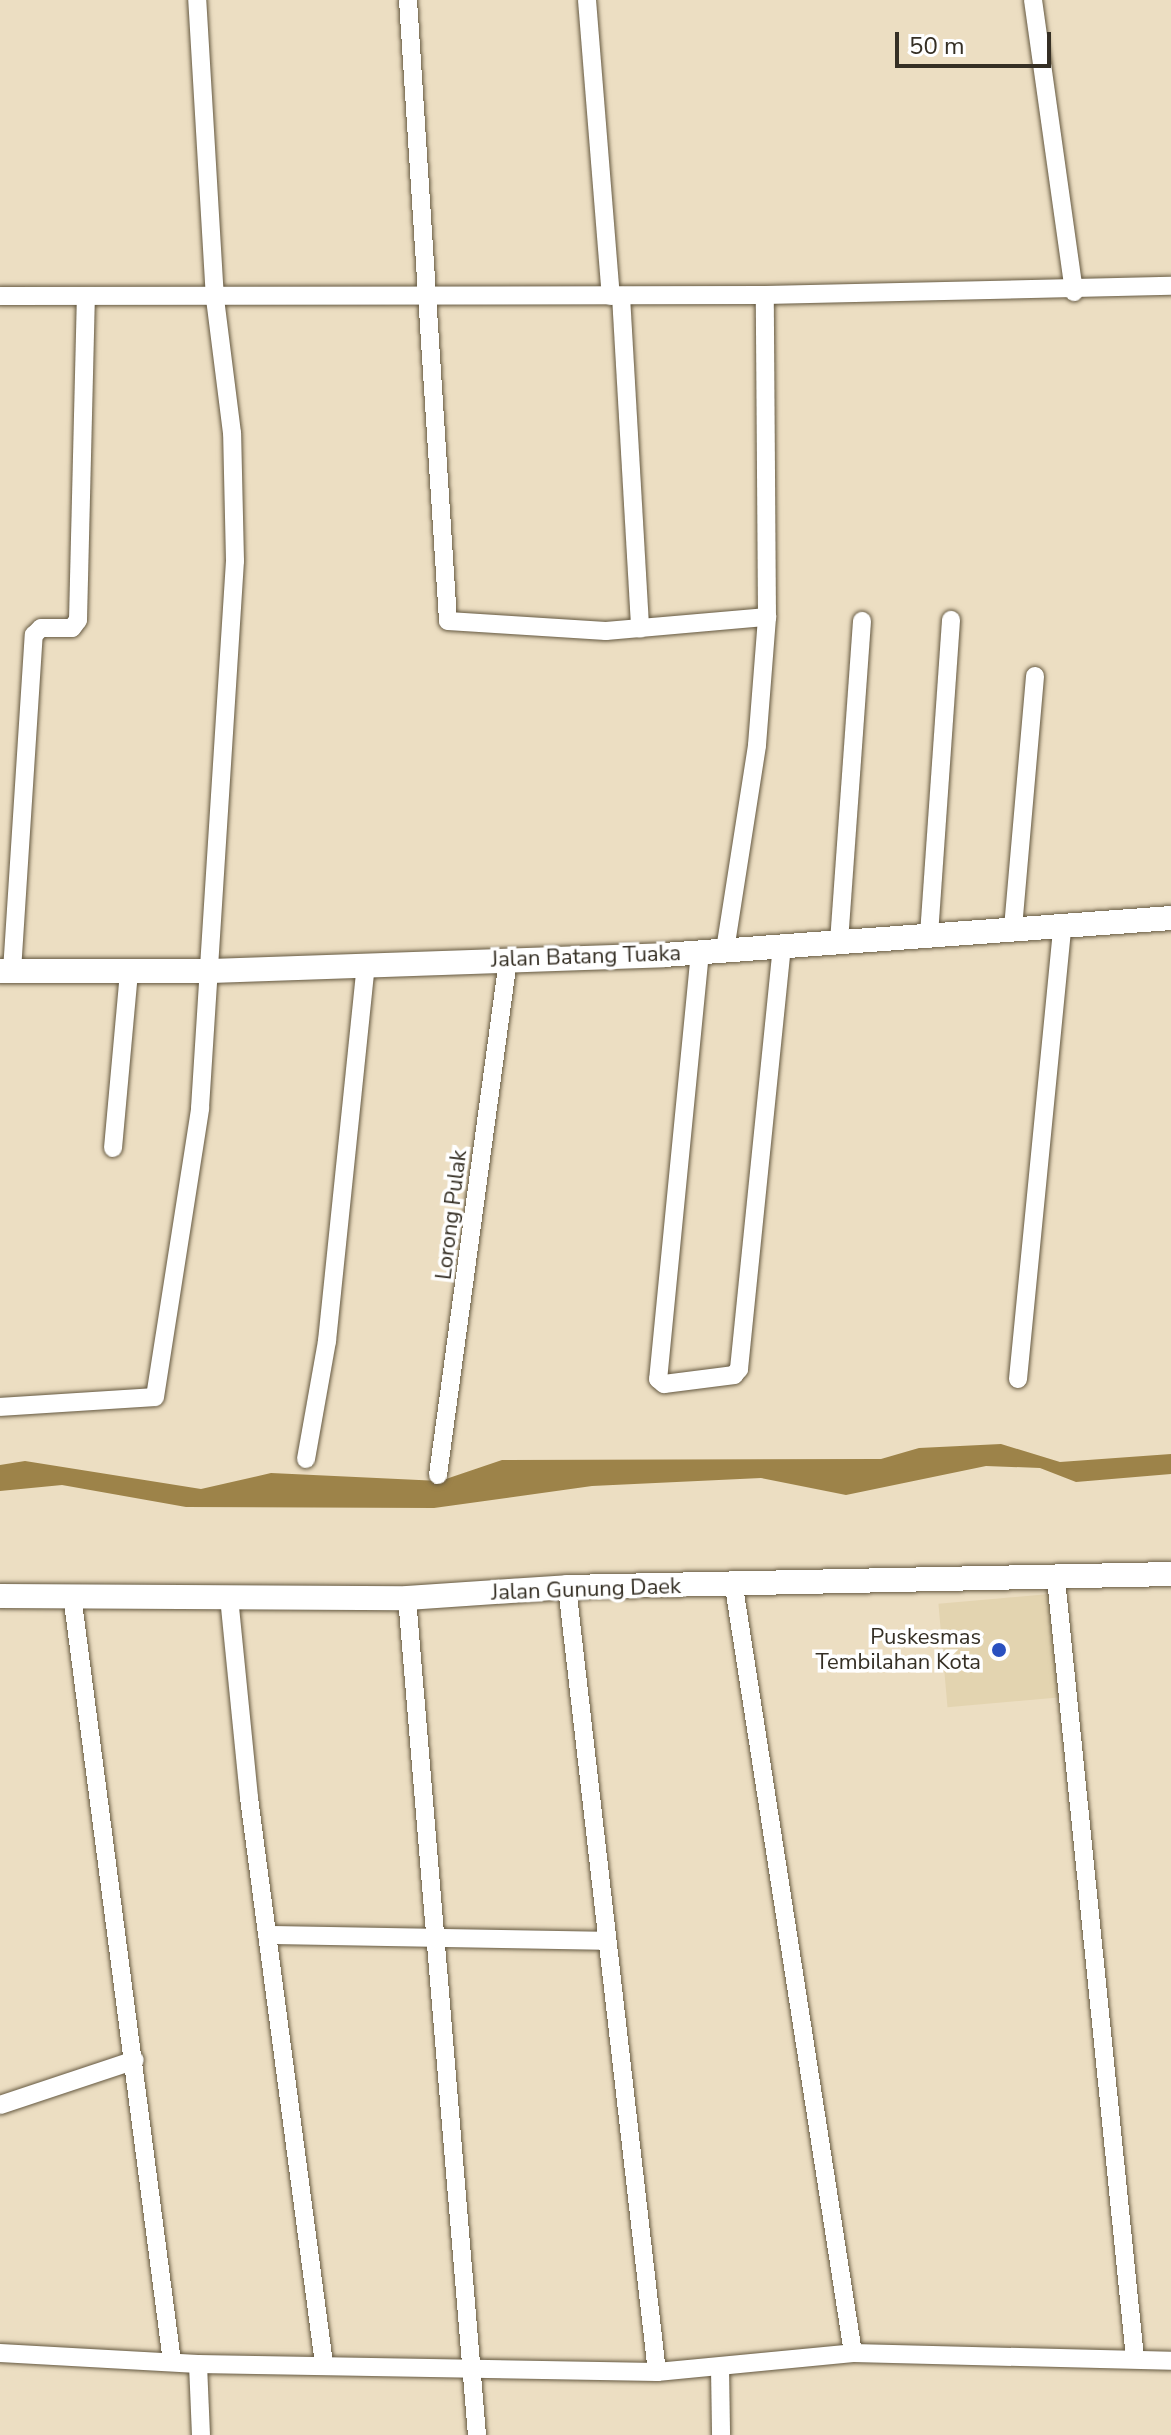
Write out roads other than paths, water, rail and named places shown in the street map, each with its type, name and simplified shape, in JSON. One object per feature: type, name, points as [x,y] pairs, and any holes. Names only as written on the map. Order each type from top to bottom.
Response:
[{"type":"street","points":[[0,1407],[148,1401],[157,1394],[200,1108],[235,561],[232,433],[215,299],[197,0]]},
{"type":"street","points":[[408,0],[448,621],[458,626],[640,628],[767,617]]},
{"type":"street","points":[[587,0],[616,296],[640,628]]},
{"type":"street","points":[[1033,0],[1074,292]]},
{"type":"street","points":[[0,296],[215,299],[765,295],[1074,292],[1171,286]]},
{"type":"street","points":[[725,950],[757,745],[767,617],[765,295]]},
{"type":"street","points":[[6,971],[34,635],[41,628],[72,628],[78,620],[86,298]]},
{"type":"street","points":[[929,935],[951,620]]},
{"type":"street","points":[[839,942],[862,621]]},
{"type":"street","points":[[1013,928],[1035,676]]},
{"type":"street","name":"Jalan Batang Tuaka","points":[[6,971],[211,971],[700,952],[1171,918]]},
{"type":"street","points":[[1018,1379],[1063,924]]},
{"type":"street","points":[[700,952],[658,1379],[664,1384],[734,1375],[739,1369],[782,946]]},
{"type":"street","name":"Lorong Pulak","points":[[438,1475],[508,960]]},
{"type":"street","points":[[306,1459],[327,1341],[366,965]]},
{"type":"street","points":[[113,1148],[129,971]]},
{"type":"street","name":"Jalan Gunung Daek","points":[[0,1596],[407,1598],[567,1587],[734,1587],[1171,1574]]},
{"type":"street","points":[[1056,1579],[1135,2358]]},
{"type":"street","points":[[567,1587],[657,2372]]},
{"type":"street","points":[[734,1587],[853,2353]]},
{"type":"street","points":[[72,1595],[172,2362]]},
{"type":"street","points":[[229,1597],[267,1935],[324,2364]]},
{"type":"street","points":[[407,1598],[474,2370],[477,2435]]},
{"type":"street","points":[[267,1935],[607,1941]]},
{"type":"street","points":[[0,2105],[135,2060]]},
{"type":"street","points":[[0,2353],[198,2364],[657,2372],[853,2353],[1171,2361]]},
{"type":"street","points":[[198,2364],[201,2435]]},
{"type":"street","points":[[720,2368],[721,2435]]},
{"type":"place","name":"Puskesmas Tembilahan Kota","points":[[999,1650]]}]
